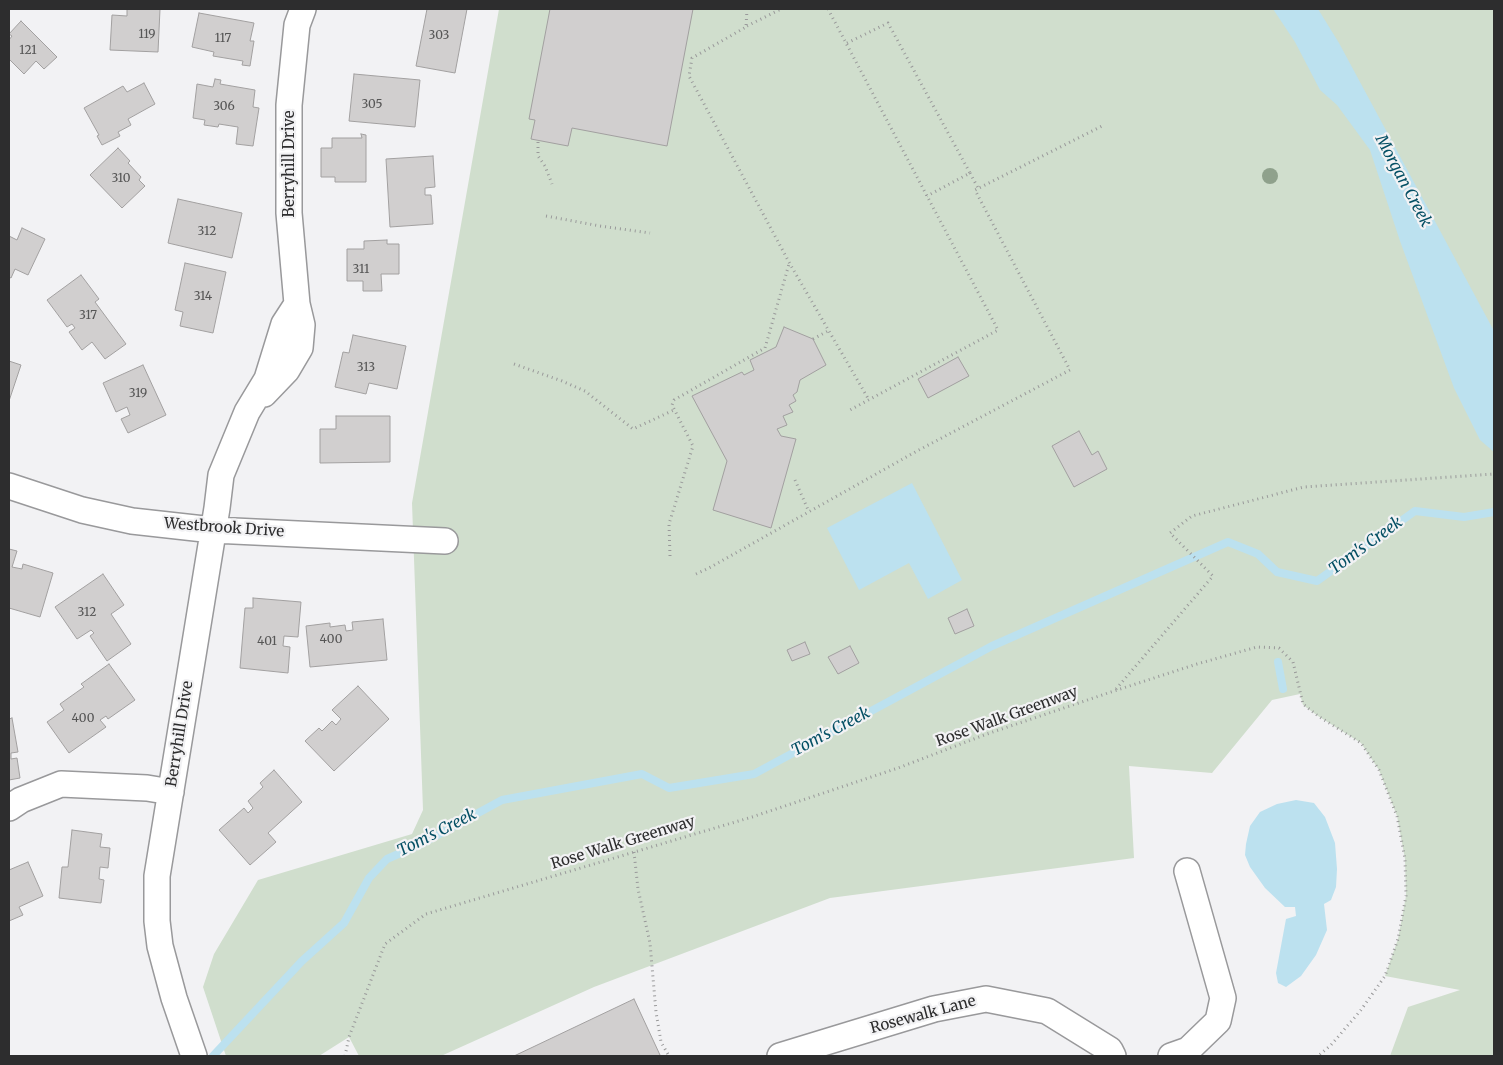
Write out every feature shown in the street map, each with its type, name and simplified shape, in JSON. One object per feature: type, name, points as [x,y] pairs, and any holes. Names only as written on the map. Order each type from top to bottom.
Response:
[{"type":"street","name":"Berryhill Drive","points":[[194,1056],[174,998],[160,946],[157,876],[221,475],[247,412],[287,370],[300,348],[302,324],[297,304],[290,213],[289,106],[295,14]]},
{"type":"street","name":"Westbrook Drive","points":[[9,486],[82,510],[132,521],[213,530],[445,541]]},
{"type":"street","points":[[9,808],[21,800],[61,784],[147,788],[171,792]]},
{"type":"street","points":[[1171,1056],[1188,1050],[1218,1021],[1223,998],[1187,872]]},
{"type":"street","name":"Rosewalk Lane","points":[[780,1056],[934,1009],[986,999],[1047,1011],[1110,1050],[1113,1056]]},
{"type":"path","points":[[746,27],[747,9]]},
{"type":"path","points":[[781,9],[692,58],[690,76],[790,264],[869,400]]},
{"type":"path","points":[[828,9],[998,330],[850,410]]},
{"type":"path","points":[[847,44],[888,23],[978,188]]},
{"type":"path","points":[[696,574],[917,451],[1070,370],[975,190],[1104,125]]},
{"type":"path","points":[[538,142],[538,156],[545,166],[552,184]]},
{"type":"path","points":[[927,196],[970,172]]},
{"type":"path","points":[[546,216],[650,234]]},
{"type":"path","points":[[670,556],[669,524],[694,446],[674,410],[672,405],[674,400],[765,348],[790,264]]},
{"type":"path","points":[[813,339],[828,331]]},
{"type":"path","points":[[514,364],[585,391],[633,429],[674,410]]},
{"type":"path","points":[[1114,691],[1213,576],[1170,533],[1192,516],[1304,487],[1494,474]]},
{"type":"path","points":[[795,480],[809,512]]},
{"type":"path","name":"Rose Walk Greenway","points":[[345,1056],[349,1037],[385,944],[426,914],[752,816],[889,771],[987,734],[1114,691],[1257,647],[1279,648],[1293,662],[1303,704],[1318,716],[1361,742],[1379,770],[1397,816],[1406,859],[1406,896],[1398,939],[1385,976],[1361,1010],[1331,1045],[1318,1056]]},
{"type":"path","points":[[634,852],[638,888],[650,942],[660,1042],[669,1056]]},
{"type":"green space","points":[[499,9],[1494,9],[1494,1056],[1390,1056],[1408,1007],[1460,990],[1385,976],[1398,939],[1406,896],[1405,859],[1397,816],[1379,770],[1361,743],[1303,705],[1300,694],[1272,700],[1212,773],[1129,766],[1134,858],[830,898],[594,987],[441,1056],[359,1056],[349,1037],[319,1056],[226,1056],[203,987],[214,954],[258,880],[412,834],[423,810],[412,503]]},
{"type":"water","name":"Morgan Creek","points":[[1273,9],[1318,9],[1339,43],[1494,331],[1494,452],[1480,440],[1454,388],[1400,241],[1370,150],[1337,105],[1320,90],[1295,42]]},
{"type":"water","points":[[912,483],[962,580],[928,599],[909,563],[859,590],[827,528]]},
{"type":"water","points":[[1296,800],[1314,803],[1325,817],[1335,843],[1337,869],[1336,887],[1331,900],[1324,904],[1327,930],[1316,955],[1301,976],[1286,987],[1278,983],[1276,973],[1286,919],[1296,916],[1295,907],[1285,907],[1265,888],[1250,867],[1245,855],[1250,826],[1260,812],[1277,804]]},
{"type":"building","points":[[127,9],[160,9],[158,52],[110,50],[112,15],[127,16]]},
{"type":"building","points":[[427,9],[467,9],[455,73],[416,66]]},
{"type":"building","points":[[550,9],[693,9],[667,146],[572,128],[568,146],[531,139],[535,120],[529,119]]},
{"type":"building","points":[[199,13],[254,23],[250,41],[254,41],[250,66],[242,65],[243,61],[213,56],[214,52],[192,47]]},
{"type":"building","points":[[21,21],[57,57],[44,69],[36,61],[24,74],[9,59],[9,40],[12,36],[9,34]]},
{"type":"building","points":[[354,74],[420,80],[415,127],[349,121]]},
{"type":"building","points":[[215,79],[221,80],[220,84],[255,90],[253,107],[259,108],[253,146],[236,144],[238,127],[219,124],[218,127],[204,125],[205,120],[193,118],[197,84],[213,87]]},
{"type":"building","points":[[144,83],[155,104],[128,119],[131,125],[118,132],[120,136],[102,145],[97,136],[99,135],[84,108],[123,86],[127,92]]},
{"type":"building","points":[[361,134],[366,135],[366,182],[335,182],[335,177],[321,177],[321,148],[332,148],[332,138],[362,138]]},
{"type":"building","points":[[118,148],[130,161],[128,163],[141,177],[139,180],[145,186],[122,208],[90,175]]},
{"type":"building","points":[[433,156],[435,187],[425,188],[425,195],[431,195],[433,224],[390,227],[386,159]]},
{"type":"building","points":[[178,199],[242,213],[232,258],[168,243]]},
{"type":"building","points":[[22,228],[45,239],[28,275],[15,269],[11,278],[9,277],[9,236],[17,240]]},
{"type":"building","points":[[387,240],[387,244],[399,244],[399,274],[381,274],[382,291],[363,291],[363,281],[347,281],[347,249],[364,249],[364,241]]},
{"type":"building","points":[[185,263],[226,272],[213,333],[180,326],[183,312],[175,310]]},
{"type":"building","points":[[81,275],[99,299],[95,302],[126,344],[105,359],[92,342],[82,350],[69,332],[75,328],[72,324],[67,327],[47,300]]},
{"type":"building","points":[[784,327],[813,339],[826,365],[800,380],[797,392],[793,395],[796,401],[789,405],[793,412],[783,416],[787,425],[777,429],[781,436],[796,439],[771,528],[713,510],[727,461],[692,396],[742,372],[744,375],[754,370],[750,360],[776,347]]},
{"type":"building","points":[[353,335],[406,346],[397,389],[369,383],[366,394],[335,387],[343,352],[349,353]]},
{"type":"building","points":[[958,357],[969,376],[928,398],[918,379]]},
{"type":"building","points":[[9,361],[21,365],[9,401]]},
{"type":"building","points":[[143,365],[166,415],[128,433],[121,419],[130,415],[127,407],[116,412],[103,383]]},
{"type":"building","points":[[336,416],[390,416],[390,462],[320,463],[320,429],[336,429]]},
{"type":"building","points":[[1079,431],[1092,455],[1098,451],[1107,469],[1074,487],[1052,446]]},
{"type":"building","points":[[9,549],[17,551],[12,567],[22,569],[23,564],[53,573],[40,617],[9,608]]},
{"type":"building","points":[[103,574],[124,605],[111,614],[131,644],[107,661],[90,636],[94,633],[91,630],[77,639],[55,607]]},
{"type":"building","points":[[253,598],[301,602],[298,637],[284,636],[283,646],[290,647],[288,673],[240,668],[245,608],[253,608]]},
{"type":"building","points":[[967,609],[974,626],[955,634],[948,618]]},
{"type":"building","points":[[383,619],[387,660],[310,667],[306,626],[330,623],[330,627],[345,625],[346,631],[353,630],[352,622]]},
{"type":"building","points":[[805,642],[810,654],[792,661],[787,650]]},
{"type":"building","points":[[850,646],[859,663],[838,674],[828,657]]},
{"type":"building","points":[[109,664],[135,700],[108,719],[106,716],[100,720],[106,727],[69,753],[47,722],[64,710],[60,704],[84,687],[81,684]]},
{"type":"building","points":[[358,686],[389,719],[334,771],[305,741],[319,728],[322,731],[332,721],[336,725],[341,719],[332,710]]},
{"type":"building","points":[[12,718],[18,752],[11,753],[11,759],[17,758],[20,778],[9,780],[9,719]]},
{"type":"building","points":[[274,770],[302,802],[268,833],[276,842],[250,865],[219,830],[244,808],[248,813],[253,808],[248,801],[263,787],[260,783]]},
{"type":"building","points":[[72,830],[102,834],[100,847],[110,848],[108,868],[100,867],[99,879],[104,880],[101,903],[59,898],[62,867],[68,867]]},
{"type":"building","points":[[28,862],[43,896],[19,907],[23,915],[9,921],[9,870]]},
{"type":"building","points":[[634,999],[660,1055],[514,1056]]},
{"type":"waterway","name":"Tom's Creek","points":[[213,1056],[302,961],[344,923],[369,878],[387,859],[421,844],[502,800],[642,774],[669,788],[754,774],[992,646],[1228,542],[1258,554],[1277,572],[1317,581],[1415,511],[1464,517],[1494,512]]},
{"type":"waterway","points":[[1278,662],[1283,689]]}]
